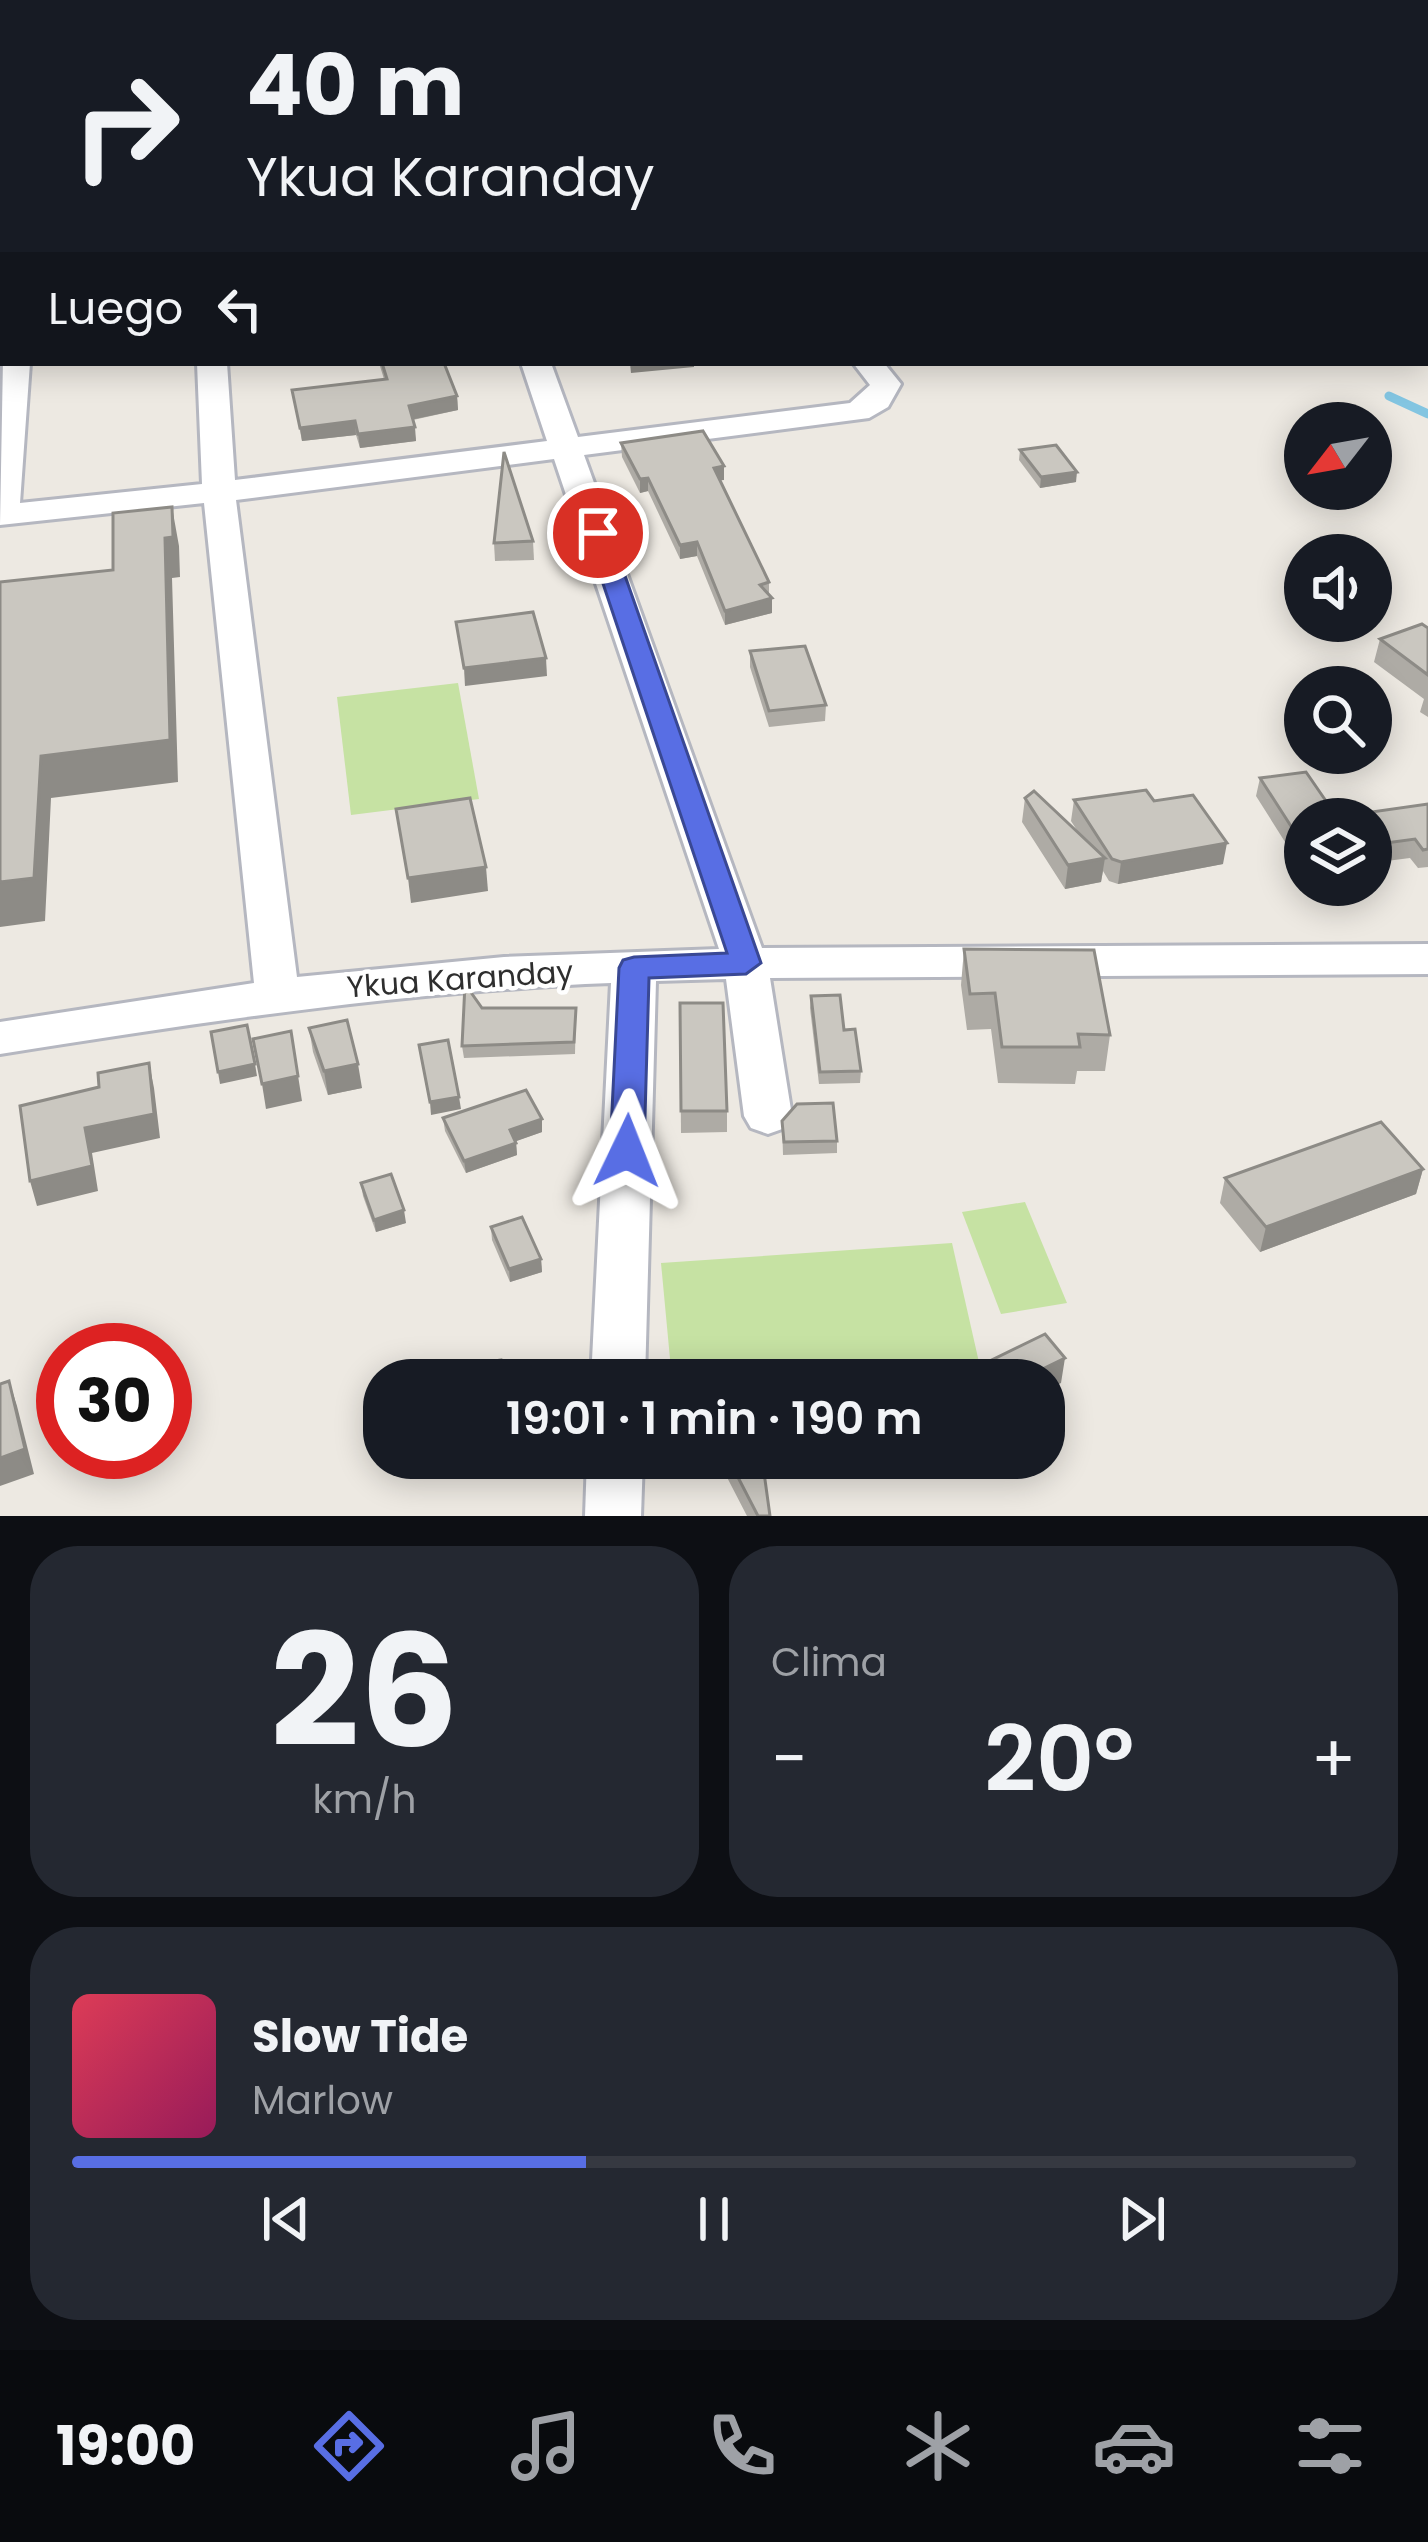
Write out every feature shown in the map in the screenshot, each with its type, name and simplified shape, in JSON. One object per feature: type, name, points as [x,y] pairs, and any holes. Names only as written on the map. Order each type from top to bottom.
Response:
[{"type":"street","points":[[16,366],[2,514],[219,492],[858,411],[877,400],[886,384],[871,366]]},
{"type":"street","points":[[212,366],[219,492],[277,995]]},
{"type":"street","points":[[537,366],[746,963],[768,1116]]},
{"type":"street","name":"Ykua Karanday","points":[[0,1038],[277,995],[504,972],[746,963],[1428,959]]},
{"type":"street","points":[[619,1359],[634,968]]},
{"type":"street","points":[[613,1516],[614,1479]]},
{"type":"green space","points":[[458,683],[479,799],[351,815],[337,697]]},
{"type":"green space","points":[[1025,1202],[1067,1303],[1001,1314],[962,1212]]},
{"type":"green space","points":[[952,1243],[978,1359],[670,1359],[661,1263]]},
{"type":"building","points":[[383,366],[445,366],[457,396],[409,406],[415,427],[358,434],[355,421],[300,428],[292,390],[387,379]]},
{"type":"building","points":[[703,431],[724,466],[714,468],[769,582],[760,585],[772,598],[725,611],[697,542],[680,545],[648,478],[640,479],[621,443]]},
{"type":"building","points":[[1056,445],[1077,472],[1041,477],[1020,450]]},
{"type":"building","points":[[504,452],[533,541],[494,543]]},
{"type":"building","points":[[172,507],[173,537],[165,538],[170,740],[41,756],[34,878],[0,882],[0,582],[113,570],[113,513]]},
{"type":"building","points":[[533,612],[546,658],[464,668],[456,622]]},
{"type":"building","points":[[1422,624],[1428,628],[1428,675],[1384,642],[1392,642],[1392,635]]},
{"type":"building","points":[[805,646],[826,705],[769,711],[750,651]]},
{"type":"building","points":[[1307,774],[1324,798],[1284,798],[1284,815],[1260,778]]},
{"type":"building","points":[[1146,790],[1154,801],[1193,795],[1227,843],[1121,862],[1112,859],[1074,800]]},
{"type":"building","points":[[1034,791],[1105,858],[1068,865],[1025,798]]},
{"type":"building","points":[[470,798],[486,867],[408,878],[396,809]]},
{"type":"building","points":[[1428,804],[1428,849],[1423,850],[1415,839],[1392,842],[1392,809]]},
{"type":"building","points":[[964,949],[1094,950],[1110,1035],[1078,1034],[1080,1047],[1002,1047],[995,993],[970,994]]},
{"type":"building","points":[[465,984],[482,1008],[576,1008],[574,1042],[462,1046]]},
{"type":"building","points":[[840,995],[844,1030],[855,1029],[861,1071],[820,1072],[811,996]]},
{"type":"building","points":[[680,1003],[723,1003],[727,1111],[681,1111]]},
{"type":"building","points":[[347,1020],[358,1064],[324,1071],[309,1028]]},
{"type":"building","points":[[247,1025],[255,1064],[218,1072],[211,1032]]},
{"type":"building","points":[[291,1031],[298,1076],[262,1084],[253,1039]]},
{"type":"building","points":[[448,1040],[459,1097],[430,1102],[419,1045]]},
{"type":"building","points":[[149,1063],[154,1114],[85,1128],[92,1166],[30,1181],[20,1106],[99,1087],[98,1073]]},
{"type":"building","points":[[526,1090],[542,1119],[510,1130],[516,1143],[464,1161],[443,1118]]},
{"type":"building","points":[[833,1103],[837,1141],[784,1142],[782,1121],[797,1104]]},
{"type":"building","points":[[1381,1122],[1423,1169],[1266,1227],[1225,1178]]},
{"type":"building","points":[[391,1174],[404,1210],[374,1220],[361,1183]]},
{"type":"building","points":[[522,1217],[541,1259],[509,1269],[491,1227]]},
{"type":"building","points":[[1045,1334],[1065,1358],[1063,1359],[994,1359]]},
{"type":"building","points":[[9,1381],[25,1449],[0,1458],[0,1384]]},
{"type":"building","points":[[739,1479],[765,1479],[770,1516],[758,1516]]},
{"type":"waterway","points":[[1389,396],[1428,414]]},
{"type":"route","points":[[598,533],[746,963],[634,968],[627,1151]]}]
